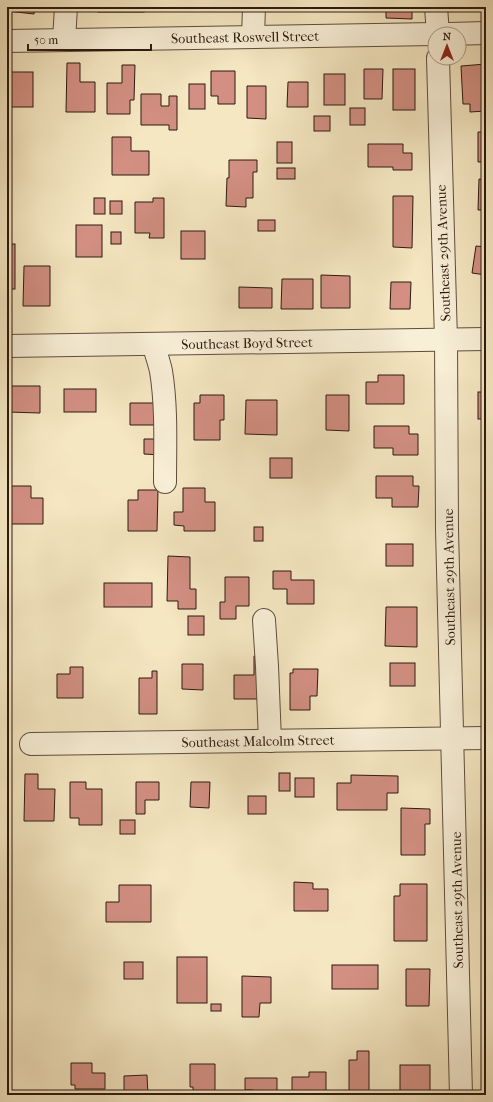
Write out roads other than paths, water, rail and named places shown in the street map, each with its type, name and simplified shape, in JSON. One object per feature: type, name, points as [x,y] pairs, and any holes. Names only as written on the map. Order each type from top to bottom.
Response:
[{"type":"street","points":[[64,40],[66,7]]},
{"type":"street","points":[[253,37],[254,7]]},
{"type":"street","points":[[436,7],[436,26]]},
{"type":"street","points":[[467,34],[486,33]]},
{"type":"street","name":"Southeast Roswell Street","points":[[7,41],[427,34]]},
{"type":"street","name":"Southeast 29th Avenue","points":[[438,66],[446,340],[447,529],[461,1095]]},
{"type":"street","name":"Southeast Boyd Street","points":[[7,346],[486,339]]},
{"type":"street","points":[[153,344],[160,371],[164,406],[166,443],[165,482]]},
{"type":"street","points":[[264,620],[270,741]]},
{"type":"street","name":"Southeast Malcolm Street","points":[[31,744],[486,738]]}]
